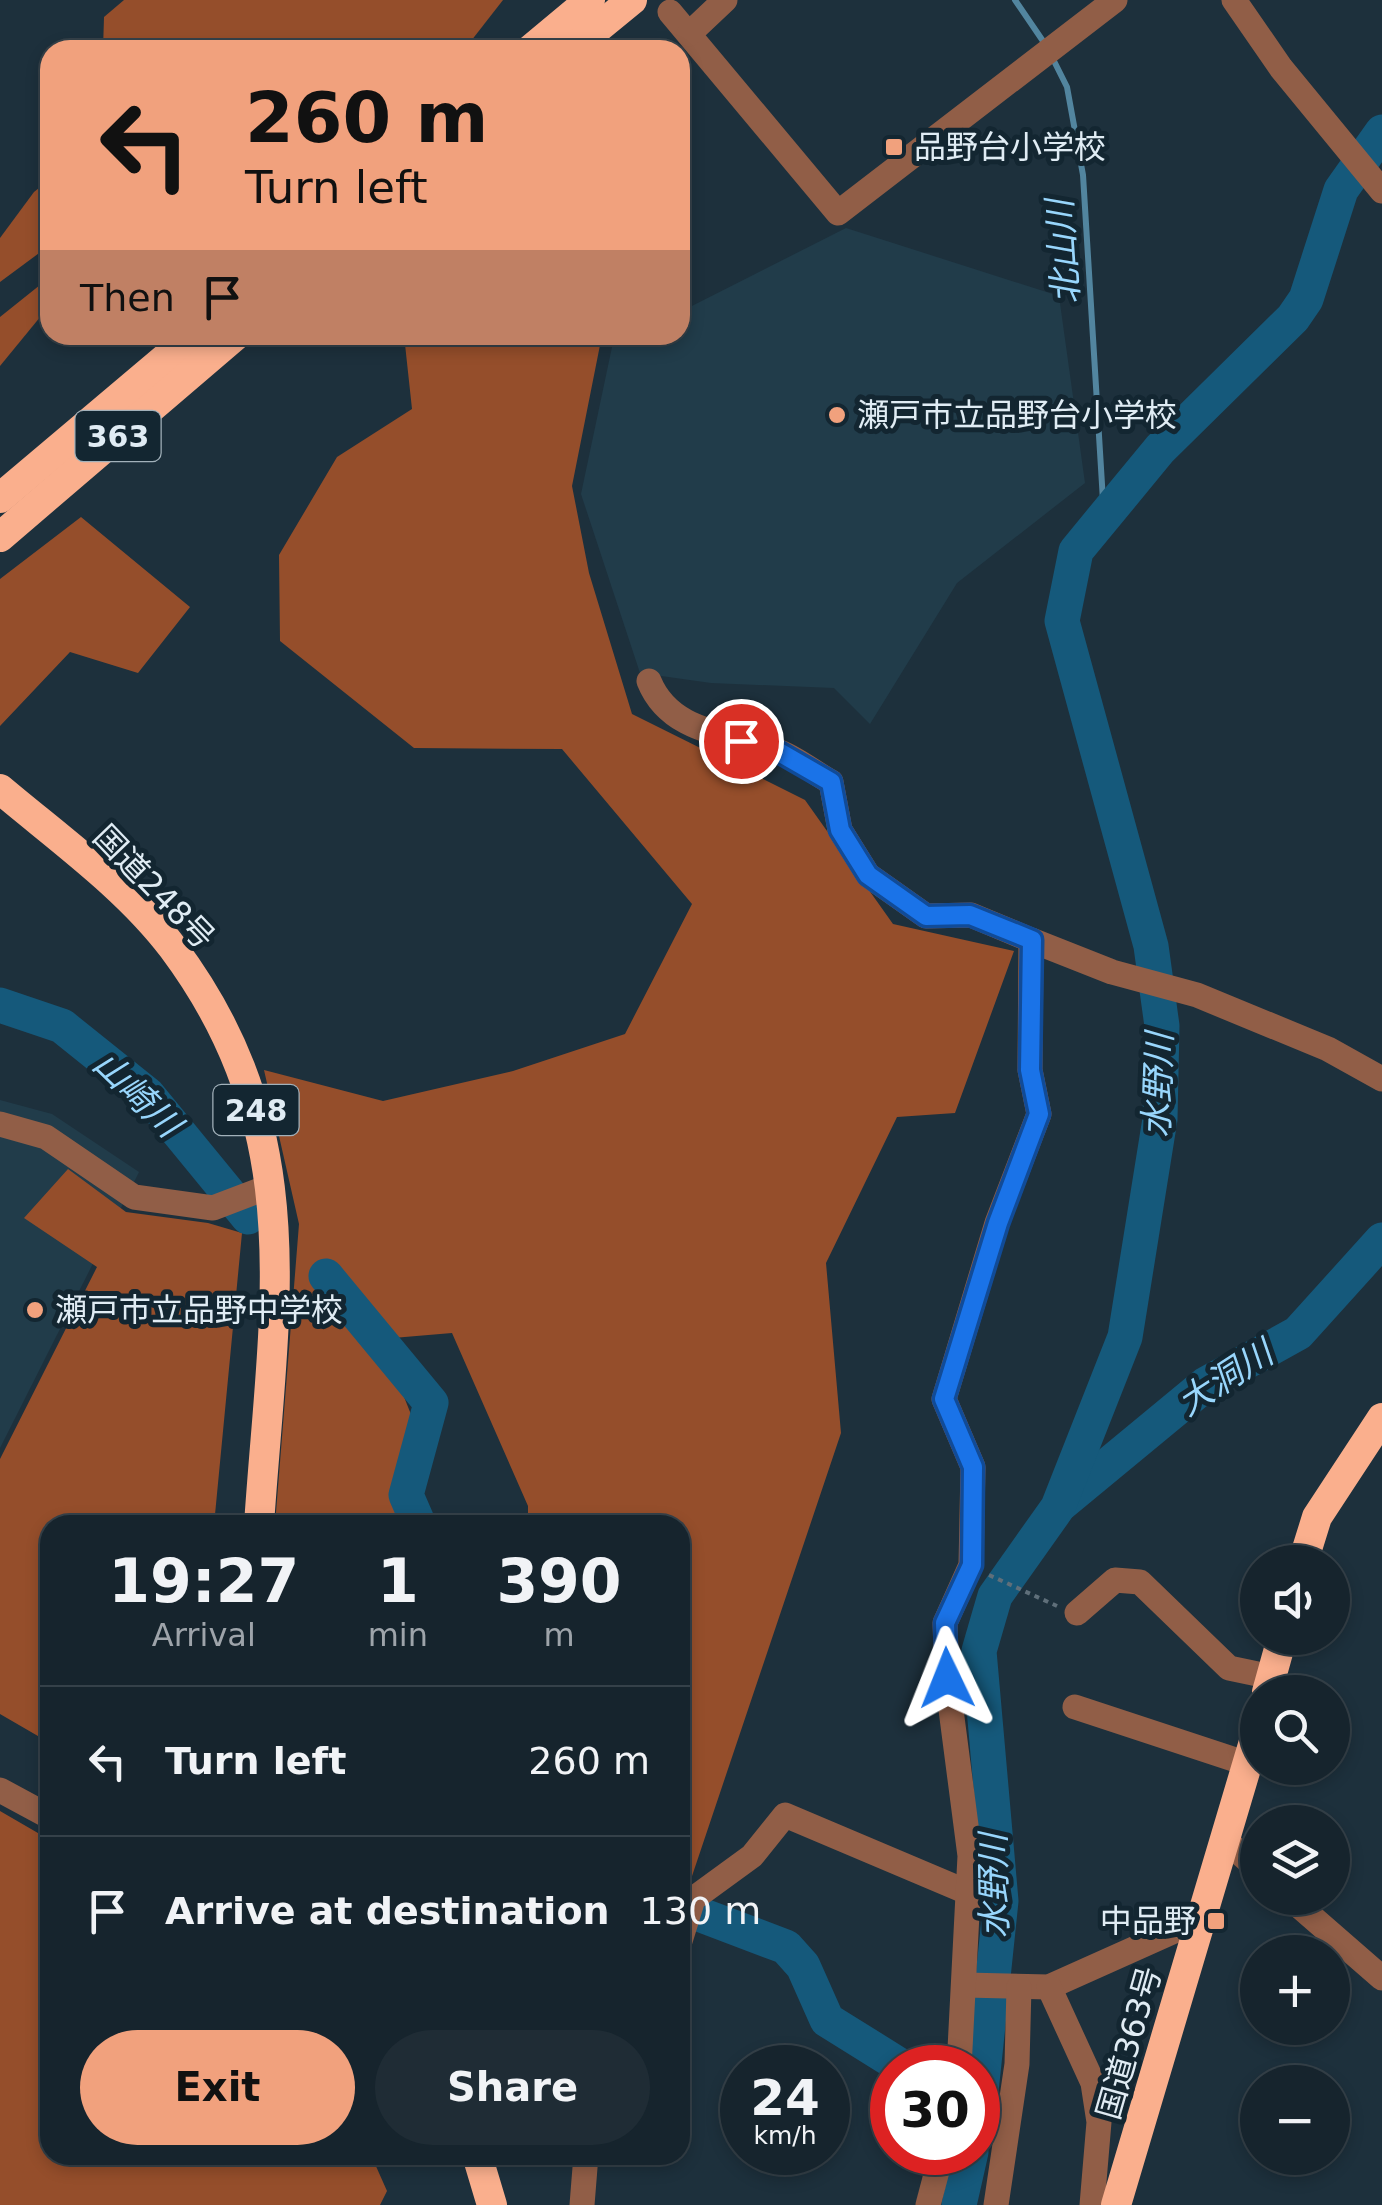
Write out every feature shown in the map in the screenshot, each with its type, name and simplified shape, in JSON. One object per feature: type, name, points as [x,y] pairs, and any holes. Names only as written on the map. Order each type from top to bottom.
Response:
[{"type":"highway","points":[[542,40],[590,0]]},
{"type":"highway","points":[[583,40],[632,0]]},
{"type":"highway","name":"363","points":[[0,498],[181,345]]},
{"type":"highway","name":"363","points":[[0,537],[224,345]]},
{"type":"highway","name":"国道248号","points":[[0,789],[93,867],[171,945],[210,1003],[248,1084],[265,1138],[260,1189],[277,1262],[260,1515]]},
{"type":"highway","points":[[1307,1545],[1316,1517],[1382,1418]]},
{"type":"highway","name":"国道363号","points":[[1116,2205],[1242,1785]]},
{"type":"highway","points":[[480,2165],[492,2205]]},
{"type":"street","points":[[688,34],[726,0]]},
{"type":"street","points":[[670,12],[838,212],[1116,0]]},
{"type":"street","points":[[1234,0],[1334,135],[1379,188]]},
{"type":"street","points":[[649,681],[659,706],[703,730],[779,752],[831,782],[840,830],[868,875],[926,916],[970,915],[1112,972],[1196,995],[1328,1049],[1382,1079]]},
{"type":"street","points":[[961,2045],[970,1856],[947,1678],[945,1623],[972,1565],[973,1467],[944,1399],[998,1223],[1039,1114],[1030,1070],[1032,940]]},
{"type":"street","points":[[0,1124],[46,1137],[134,1196],[213,1208],[260,1189]]},
{"type":"street","points":[[1078,1613],[1115,1580],[1140,1582],[1230,1668],[1246,1675]]},
{"type":"street","points":[[1074,1707],[1240,1761]]},
{"type":"street","points":[[0,1790],[40,1812]]},
{"type":"street","points":[[690,1909],[694,1899],[752,1856],[785,1815],[966,1892]]},
{"type":"street","points":[[1226,1841],[1240,1853]]},
{"type":"street","points":[[1310,1915],[1382,1978]]},
{"type":"street","points":[[965,1985],[1049,1987],[1184,1927],[1199,1926]]},
{"type":"street","points":[[996,2205],[1018,2064],[1019,1987]]},
{"type":"street","points":[[1049,1987],[1093,2083],[1099,2122],[1092,2205]]},
{"type":"street","points":[[582,2205],[585,2165]]},
{"type":"street","points":[[928,2205],[936,2175]]},
{"type":"path","points":[[972,1565],[1015,1591],[1078,1613]]},
{"type":"shaded area","points":[[124,0],[503,0],[472,40],[103,40],[104,17]]},
{"type":"shaded area","points":[[40,187],[40,252],[0,282],[0,238]]},
{"type":"shaded area","name":"瀬戸市立品野台小学校","points":[[846,228],[1059,296],[1085,483],[957,583],[870,724],[834,688],[711,683],[640,673],[581,494],[612,347],[690,345],[690,307]]},
{"type":"shaded area","points":[[40,285],[40,317],[0,366],[0,317]]},
{"type":"shaded area","points":[[405,345],[600,345],[572,486],[589,573],[632,714],[805,800],[893,924],[1014,951],[955,1113],[897,1117],[826,1263],[841,1433],[690,1882],[690,1515],[528,1515],[528,1506],[452,1333],[381,1339],[414,1422],[398,1503],[401,1515],[276,1515],[299,1224],[264,1070],[383,1101],[513,1071],[625,1034],[692,904],[562,749],[414,748],[280,641],[279,555],[337,457],[412,409]]},
{"type":"shaded area","points":[[81,517],[190,607],[138,673],[70,652],[0,726],[0,579]]},
{"type":"shaded area","name":"瀬戸市立品野中学校","points":[[0,1100],[52,1114],[139,1172],[0,1448]]},
{"type":"shaded area","points":[[68,1169],[126,1212],[208,1223],[242,1233],[215,1515],[40,1515],[40,1737],[0,1714],[0,1459],[97,1267],[24,1218]]},
{"type":"shaded area","points":[[0,1811],[40,1834],[40,2165],[375,2165],[387,2191],[380,2205],[0,2205]]},
{"type":"waterway","name":"北山川","points":[[1015,0],[1045,44]]},
{"type":"waterway","name":"北山川","points":[[1051,55],[1067,87],[1083,175],[1104,517]]},
{"type":"waterway","name":"水野川","points":[[986,2045],[1001,1901],[979,1651],[995,1596],[1058,1507],[1125,1337],[1160,1119],[1162,1026],[1151,946],[1062,621],[1076,551],[1160,449],[1293,318],[1306,299],[1341,190],[1382,132]]},
{"type":"waterway","name":"山崎川","points":[[0,1005],[62,1026],[148,1095],[248,1217]]},
{"type":"waterway","name":"大洞川","points":[[1062,1503],[1206,1384],[1298,1333],[1382,1240]]},
{"type":"waterway","name":"山崎川","points":[[326,1276],[431,1403],[406,1495],[415,1515]]},
{"type":"waterway","name":"山崎川","points":[[690,1911],[786,1947],[803,1966],[827,2020],[870,2047]]},
{"type":"waterway","name":"水野川","points":[[959,2205],[966,2175]]},
{"type":"place","name":"品野台小学校","points":[[894,147]]},
{"type":"place","name":"瀬戸市立品野台小学校","points":[[837,415]]},
{"type":"place","name":"瀬戸市立品野中学校","points":[[35,1310]]},
{"type":"place","name":"中品野","points":[[1216,1921]]},
{"type":"route","points":[[741,741],[779,752],[831,782],[840,830],[868,875],[926,916],[970,915],[1032,940],[1030,1070],[1039,1114],[998,1223],[944,1399],[973,1467],[969,1514],[972,1565],[945,1623],[947,1678]]}]
